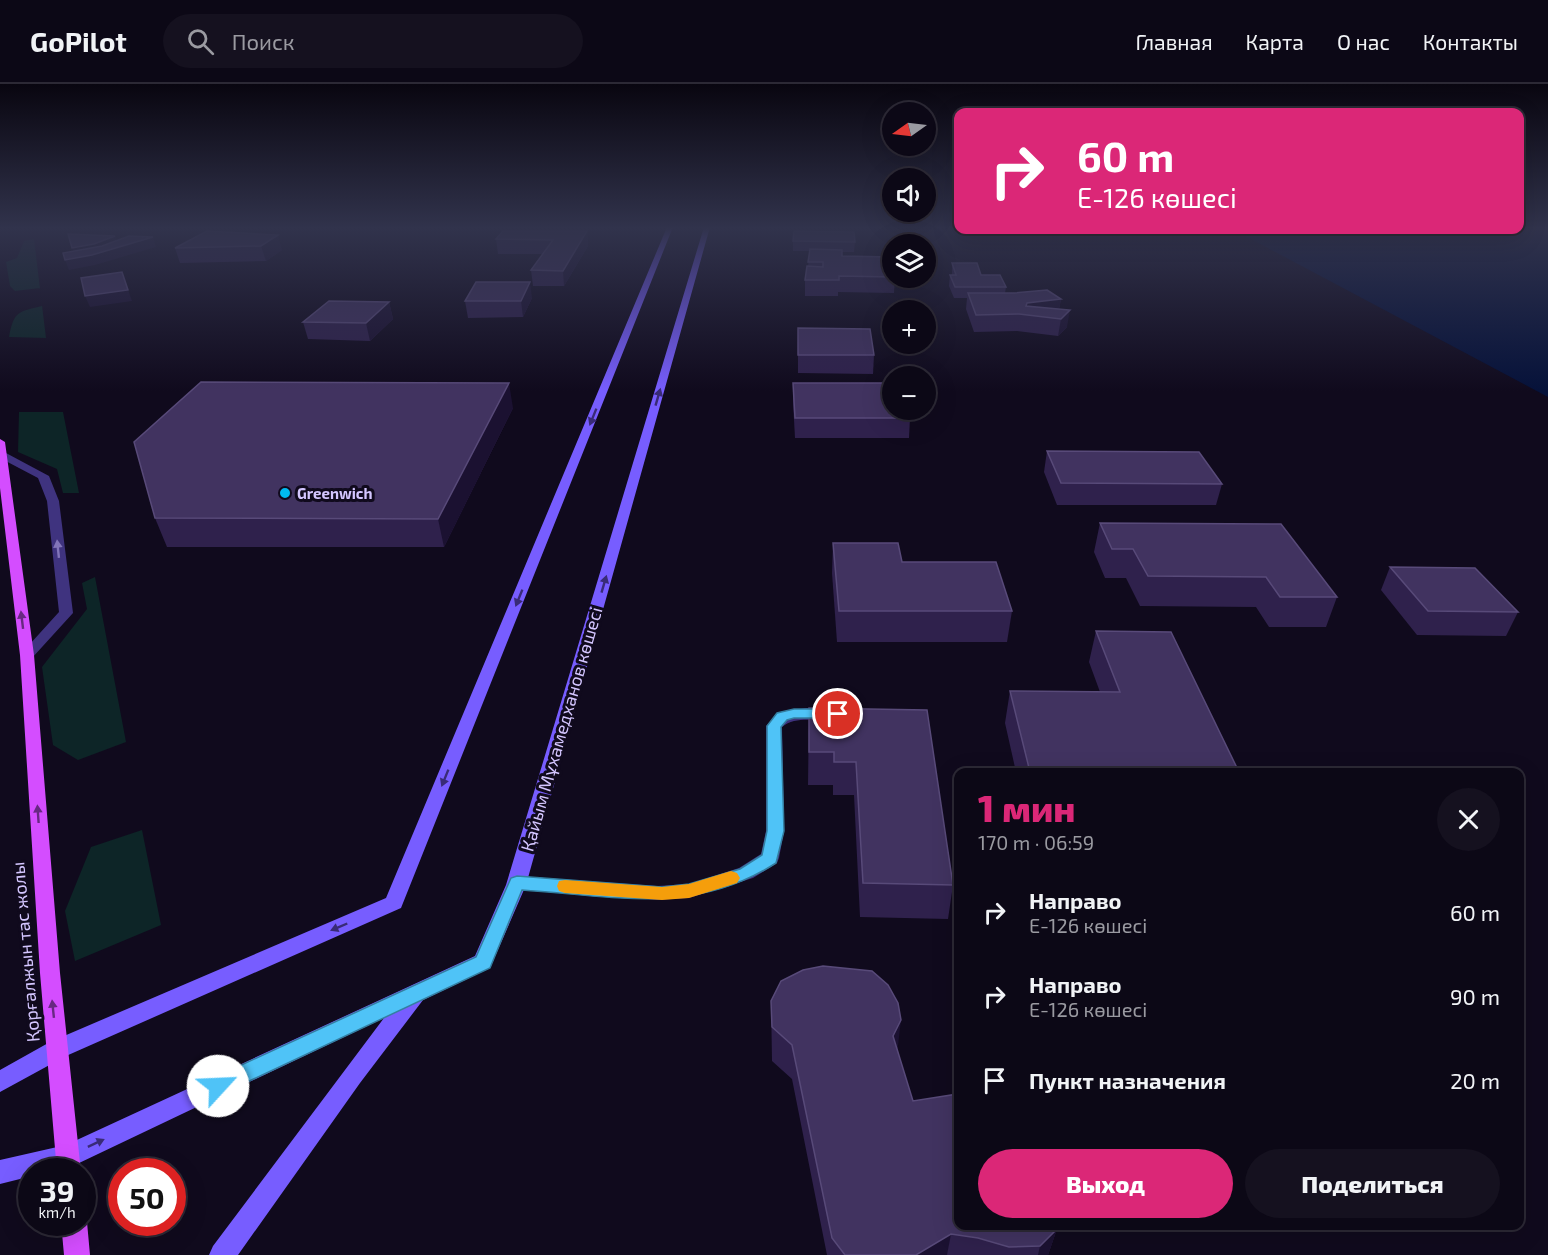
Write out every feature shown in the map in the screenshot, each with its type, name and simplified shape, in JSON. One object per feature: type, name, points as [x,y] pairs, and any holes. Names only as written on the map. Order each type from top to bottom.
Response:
[{"type":"main road","points":[[0,1082],[58,1049],[394,903],[648,282]]},
{"type":"main road","name":"Қайым Мұхамедханов көшесі","points":[[81,1158],[483,962],[517,883],[691,282]]},
{"type":"main road","name":"Қорғалжын тас жолы","points":[[1,449],[27,655],[50,973],[68,1158]]},
{"type":"main road","points":[[222,1255],[352,1076],[417,993]]},
{"type":"main road","name":"Қайым Мұхамедханов көшесі","points":[[0,1172],[18,1170]]},
{"type":"main road","points":[[75,1236],[77,1255]]},
{"type":"street","points":[[1,449],[43,476],[53,501],[66,613],[27,655]]},
{"type":"street","points":[[517,883],[662,893],[689,891],[746,873],[770,858],[775,831],[774,726],[782,716],[794,713],[849,714]]},
{"type":"green space","points":[[9,282],[39,282],[40,288],[15,291]]},
{"type":"green space","points":[[41,294],[46,338],[9,337],[18,314],[42,306]]},
{"type":"green space","points":[[19,412],[63,412],[79,493],[63,493],[57,469],[18,452]]},
{"type":"green space","points":[[95,577],[126,742],[78,760],[53,745],[42,667],[87,609],[82,583]]},
{"type":"green space","points":[[142,830],[161,925],[75,961],[65,911],[91,847]]},
{"type":"water","points":[[1331,282],[1548,282],[1548,397]]},
{"type":"building","points":[[82,282],[125,282],[128,290],[85,296]]},
{"type":"building","points":[[476,282],[530,282],[521,301],[465,301]]},
{"type":"building","points":[[953,282],[1003,282],[1006,287],[955,287]]},
{"type":"building","points":[[1047,290],[1061,299],[1027,303],[1026,306],[1070,310],[1061,319],[1019,314],[976,315],[968,293],[1014,293]]},
{"type":"building","points":[[329,301],[389,302],[366,323],[303,322]]},
{"type":"building","points":[[798,328],[870,329],[874,355],[798,355]]},
{"type":"building","points":[[201,382],[509,383],[438,519],[155,518],[134,442]]},
{"type":"building","points":[[793,383],[882,383],[882,418],[795,418]]},
{"type":"building","points":[[1047,451],[1199,452],[1222,484],[1061,483]]},
{"type":"building","points":[[1100,523],[1281,524],[1337,597],[1280,597],[1266,577],[1148,576],[1133,549],[1112,549]]},
{"type":"building","points":[[833,543],[898,543],[902,562],[996,562],[1012,611],[839,611]]},
{"type":"building","points":[[1390,567],[1475,568],[1518,612],[1428,611]]},
{"type":"building","points":[[1096,631],[1171,632],[1237,768],[1029,768],[1010,691],[1120,692]]},
{"type":"building","points":[[809,708],[927,710],[953,885],[863,883],[856,762],[834,762],[834,752],[809,752]]},
{"type":"building","points":[[823,966],[872,971],[888,985],[898,1003],[901,1020],[893,1036],[913,1101],[954,1095],[954,1230],[1056,1230],[1040,1246],[1009,1247],[978,1238],[951,1234],[916,1255],[845,1255],[832,1238],[792,1045],[772,1027],[771,1001],[781,981],[803,970]]},
{"type":"slow traffic","points":[[565,886],[662,893],[689,891],[731,878]]},
{"type":"place","name":"Greenwich","points":[[285,493]]},
{"type":"route","points":[[218,1086],[483,962],[517,883],[662,893],[689,891],[746,873],[770,858],[775,831],[774,726],[782,716],[794,713],[838,714]]}]
